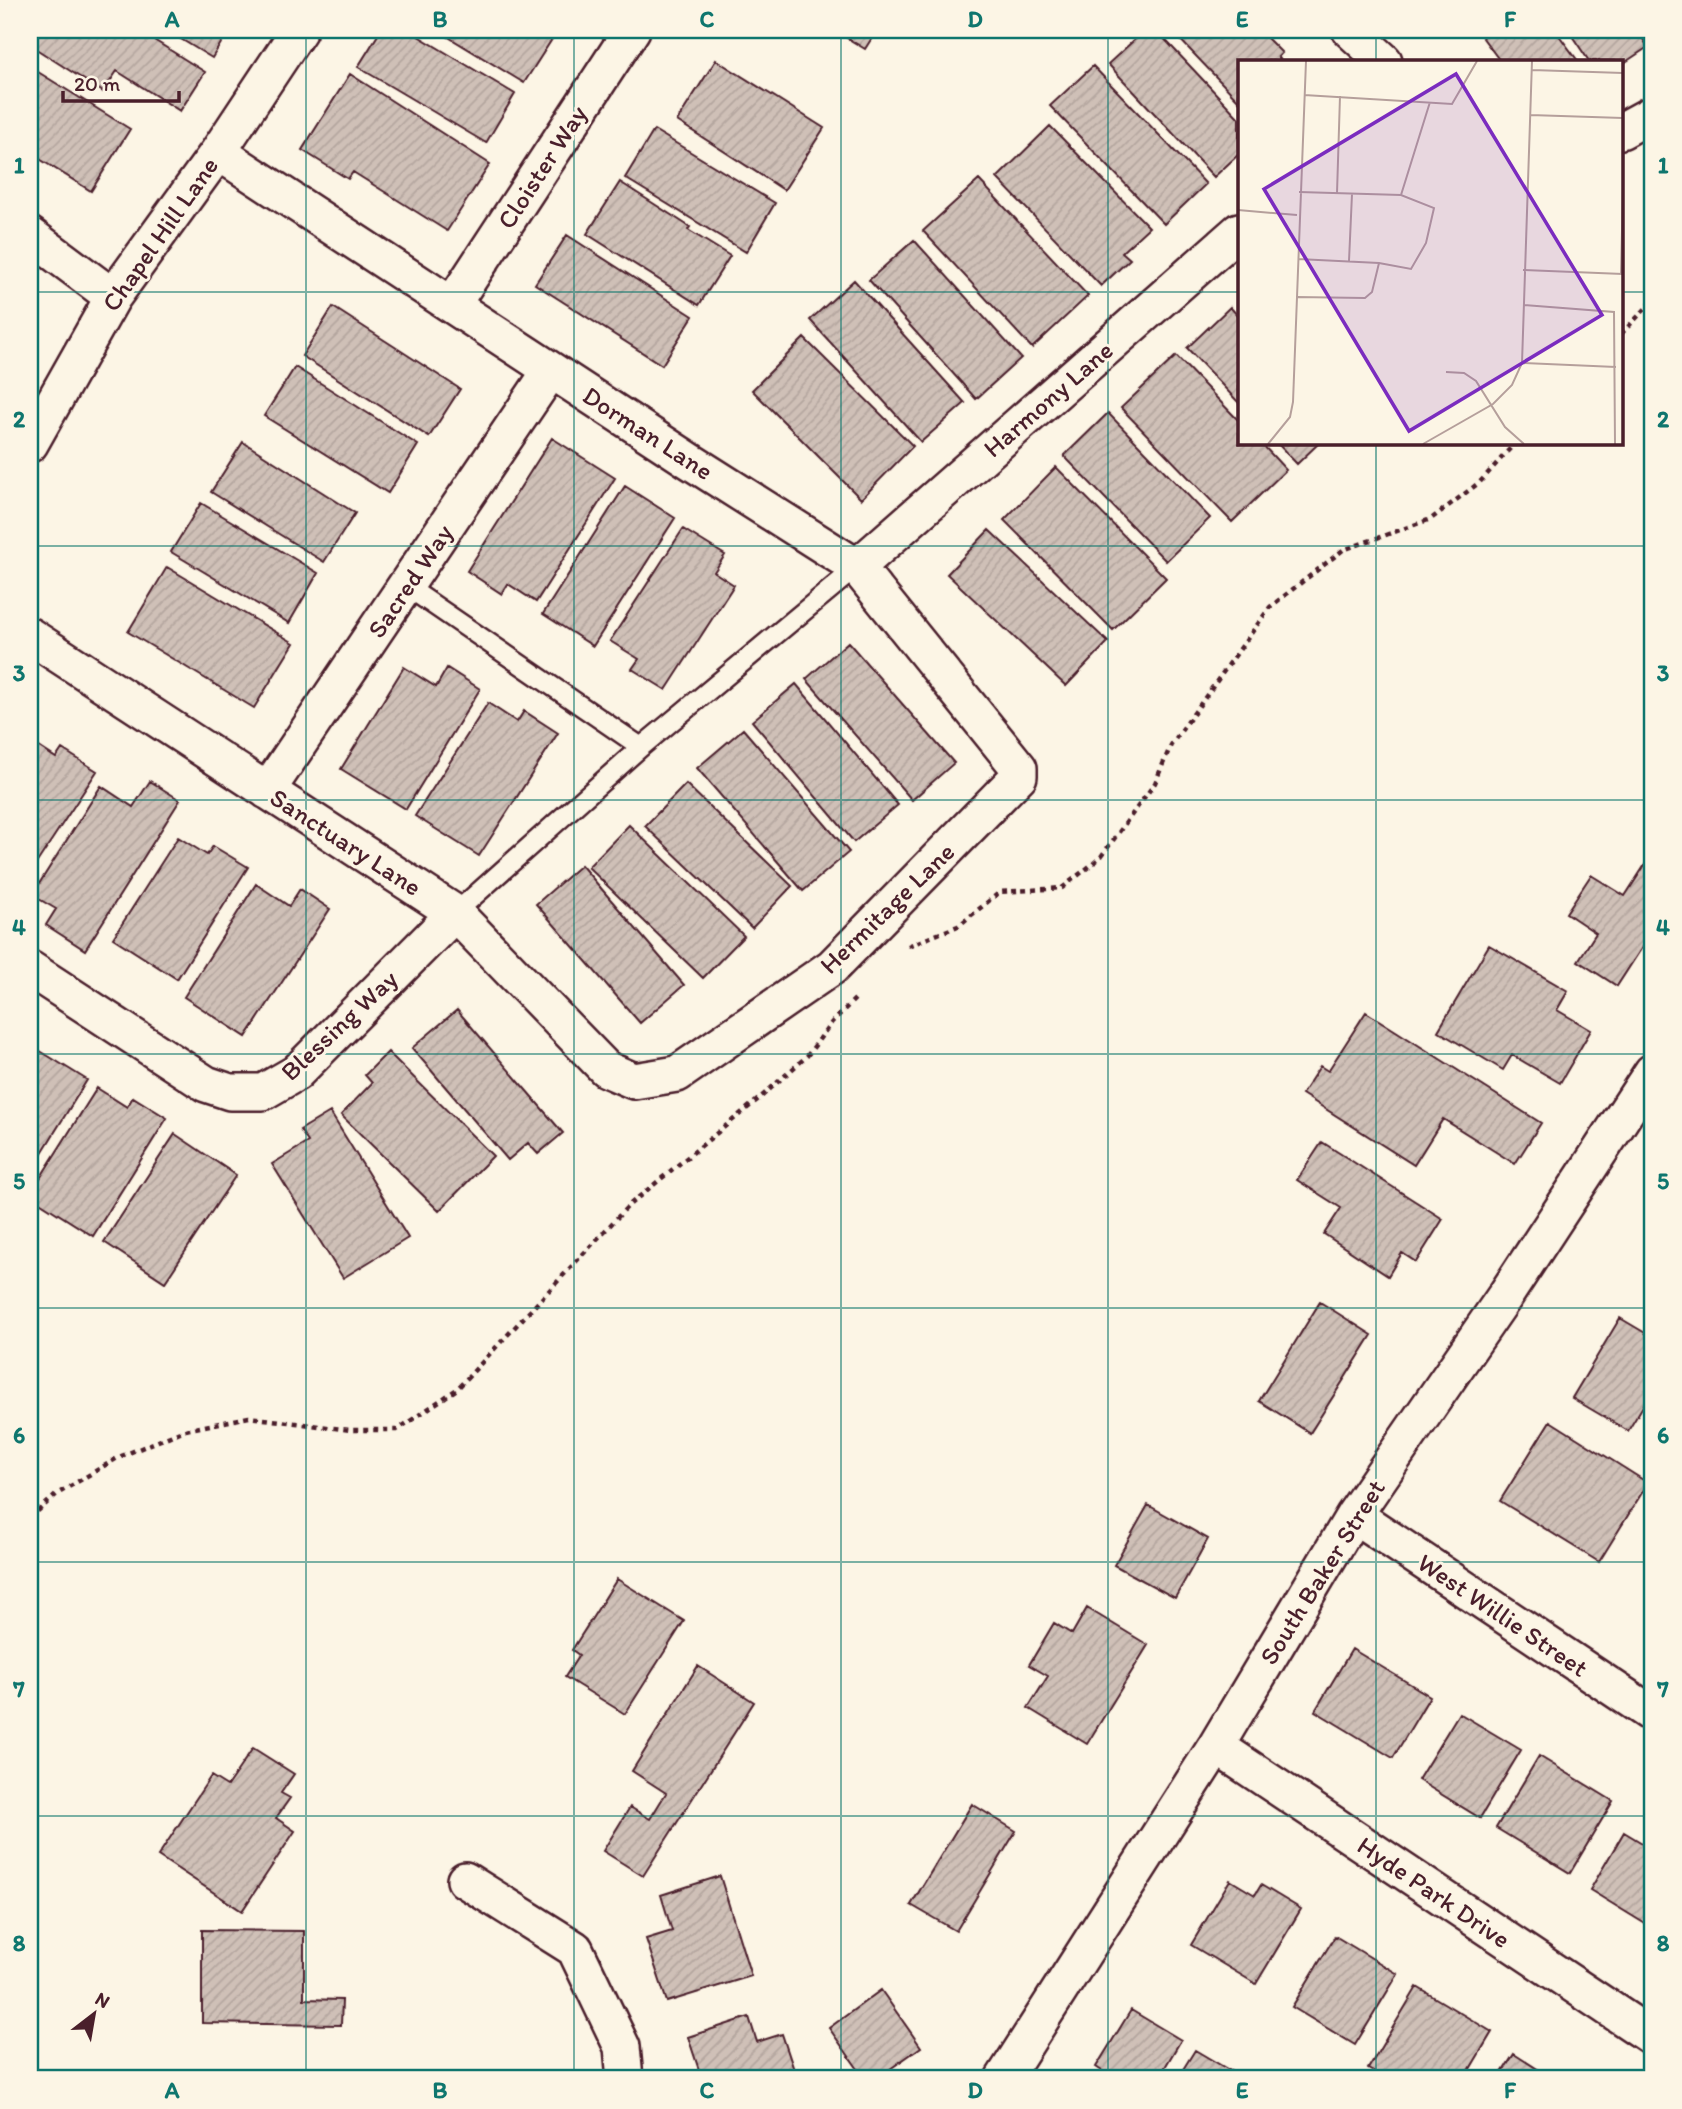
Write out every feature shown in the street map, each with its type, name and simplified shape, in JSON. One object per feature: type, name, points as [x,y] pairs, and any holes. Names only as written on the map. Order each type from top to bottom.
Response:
[{"type":"street","name":"Chapel Hill Lane","points":[[30,444],[113,296],[218,152],[299,30]]},
{"type":"street","name":"Cloister Way","points":[[452,305],[632,30]]},
{"type":"street","points":[[1350,30],[1383,60]]},
{"type":"street","points":[[1622,130],[1652,114]]},
{"type":"street","name":"Dorman Lane","points":[[218,152],[857,567],[1019,768],[1019,776]]},
{"type":"street","name":"Harmony Lane","points":[[857,567],[1238,232]]},
{"type":"street","points":[[30,235],[113,296]]},
{"type":"street","name":"Sacred Way","points":[[267,791],[551,370]]},
{"type":"street","name":"Sanctuary Lane","points":[[30,636],[455,913],[606,1069],[634,1081]]},
{"type":"street","name":"Hermitage Lane","points":[[634,1081],[677,1074],[831,967],[1019,776]]},
{"type":"street","name":"Blessing Way","points":[[30,969],[206,1084],[230,1091],[263,1092],[296,1073],[455,913]]},
{"type":"street","name":"South Baker Street","points":[[1003,2079],[1216,1746],[1354,1516],[1505,1296],[1652,1072]]},
{"type":"street","name":"West Willie Street","points":[[1354,1516],[1652,1714]]},
{"type":"street","name":"Hyde Park Drive","points":[[1216,1746],[1652,2037]]},
{"type":"street","points":[[465,1881],[575,1949],[622,2048],[625,2079]]},
{"type":"lane","points":[[455,913],[641,747],[857,567]]},
{"type":"lane","points":[[406,586],[641,747]]},
{"type":"path","points":[[1622,333],[1652,302]]},
{"type":"path","points":[[900,953],[909,945],[958,926],[1000,892],[1062,888],[1100,858],[1155,783],[1171,745],[1270,607],[1343,550],[1431,519],[1480,482],[1514,444]]},
{"type":"path","points":[[30,1518],[57,1494],[119,1457],[185,1430],[249,1417],[350,1430],[397,1430],[457,1389],[629,1205],[807,1056],[832,1022],[858,996]]},
{"type":"building","points":[[30,30],[138,30],[205,72],[180,111],[117,71],[103,92],[30,45]]},
{"type":"building","points":[[166,30],[229,30],[212,58]]},
{"type":"building","points":[[381,30],[408,30],[515,94],[486,143],[358,67]]},
{"type":"building","points":[[437,30],[544,30],[554,36],[524,83]]},
{"type":"building","points":[[834,30],[877,30],[865,49]]},
{"type":"building","points":[[1145,30],[1156,30],[1238,117],[1238,155],[1214,177],[1108,64]]},
{"type":"building","points":[[1171,30],[1259,30],[1282,53],[1278,57],[1281,60],[1238,60],[1238,100]]},
{"type":"building","points":[[1477,30],[1555,30],[1577,60],[1499,60]]},
{"type":"building","points":[[1568,30],[1637,30],[1648,47],[1622,64],[1622,60],[1588,60]]},
{"type":"building","points":[[716,60],[824,128],[784,190],[677,121]]},
{"type":"building","points":[[1093,66],[1206,184],[1164,224],[1050,106]]},
{"type":"building","points":[[30,67],[130,129],[91,191],[30,153]]},
{"type":"building","points":[[350,74],[490,164],[447,231],[353,172],[348,179],[302,150]]},
{"type":"building","points":[[1050,126],[1149,227],[1122,252],[1130,259],[1101,286],[997,178]]},
{"type":"building","points":[[654,130],[775,203],[746,252],[625,178]]},
{"type":"building","points":[[979,180],[1088,296],[1032,348],[923,231]]},
{"type":"building","points":[[620,182],[730,256],[699,305],[587,234]]},
{"type":"building","points":[[567,235],[693,316],[662,365],[535,284]]},
{"type":"building","points":[[914,240],[1021,358],[976,399],[869,280]]},
{"type":"building","points":[[854,280],[965,403],[921,442],[810,320]]},
{"type":"building","points":[[333,307],[460,389],[429,437],[302,356]]},
{"type":"building","points":[[1230,307],[1238,316],[1238,402],[1187,348]]},
{"type":"building","points":[[804,338],[913,446],[861,499],[752,390]]},
{"type":"building","points":[[1176,356],[1238,420],[1238,444],[1262,444],[1286,470],[1232,522],[1121,408]]},
{"type":"building","points":[[295,367],[418,445],[388,493],[264,416]]},
{"type":"building","points":[[1108,413],[1210,518],[1166,561],[1064,456]]},
{"type":"building","points":[[552,438],[615,478],[536,602],[508,584],[502,594],[467,571]]},
{"type":"building","points":[[243,442],[355,513],[324,562],[211,492]]},
{"type":"building","points":[[1278,444],[1318,444],[1297,464]]},
{"type":"building","points":[[1056,467],[1166,578],[1113,630],[1004,520]]},
{"type":"building","points":[[625,486],[675,518],[593,646],[543,614]]},
{"type":"building","points":[[201,503],[318,573],[289,623],[171,552]]},
{"type":"building","points":[[683,529],[725,555],[714,572],[734,585],[666,690],[632,669],[639,659],[610,641]]},
{"type":"building","points":[[989,530],[1108,642],[1066,686],[947,574]]},
{"type":"building","points":[[167,567],[294,643],[254,708],[128,632]]},
{"type":"building","points":[[848,642],[954,763],[912,800],[806,679]]},
{"type":"building","points":[[404,667],[436,687],[447,668],[480,689],[406,809],[341,769]]},
{"type":"building","points":[[796,684],[898,805],[854,842],[752,721]]},
{"type":"building","points":[[488,703],[517,722],[524,711],[558,733],[479,856],[415,816]]},
{"type":"building","points":[[743,729],[849,852],[803,891],[697,768]]},
{"type":"building","points":[[30,741],[56,758],[62,749],[97,771],[30,873]]},
{"type":"building","points":[[150,781],[180,800],[85,950],[46,925],[56,909],[32,895],[101,786],[133,807]]},
{"type":"building","points":[[686,784],[792,886],[752,928],[645,826]]},
{"type":"building","points":[[629,825],[744,936],[703,978],[588,867]]},
{"type":"building","points":[[178,837],[207,855],[213,846],[248,867],[177,979],[113,938]]},
{"type":"building","points":[[1652,854],[1652,932],[1617,986],[1578,961],[1596,933],[1566,913],[1591,875],[1625,896]]},
{"type":"building","points":[[581,865],[684,985],[640,1023],[536,904]]},
{"type":"building","points":[[256,884],[289,906],[300,889],[330,909],[246,1037],[184,997]]},
{"type":"building","points":[[1489,945],[1568,991],[1557,1010],[1591,1030],[1560,1083],[1512,1055],[1503,1070],[1438,1031]]},
{"type":"building","points":[[457,1010],[563,1133],[538,1154],[528,1143],[508,1160],[412,1048]]},
{"type":"building","points":[[1366,1012],[1541,1123],[1515,1164],[1443,1119],[1414,1165],[1302,1094],[1320,1066],[1328,1071]]},
{"type":"building","points":[[37,1049],[87,1080],[30,1172],[30,1060]]},
{"type":"building","points":[[388,1052],[493,1156],[439,1211],[341,1115],[372,1083],[365,1075]]},
{"type":"building","points":[[97,1088],[127,1107],[133,1097],[167,1118],[93,1236],[30,1194]]},
{"type":"building","points":[[330,1112],[408,1238],[343,1278],[272,1164],[308,1142],[300,1130]]},
{"type":"building","points":[[175,1134],[236,1175],[165,1282],[104,1242]]},
{"type":"building","points":[[1322,1142],[1443,1219],[1416,1262],[1402,1253],[1388,1276],[1324,1234],[1341,1208],[1297,1180]]},
{"type":"building","points":[[1320,1302],[1372,1335],[1310,1433],[1259,1401]]},
{"type":"building","points":[[1620,1318],[1652,1337],[1652,1391],[1628,1431],[1572,1398]]},
{"type":"building","points":[[1550,1421],[1648,1483],[1599,1562],[1500,1501]]},
{"type":"building","points":[[1148,1505],[1208,1539],[1175,1598],[1114,1565]]},
{"type":"building","points":[[617,1579],[684,1621],[625,1714],[565,1677],[579,1655],[572,1650]]},
{"type":"building","points":[[1087,1608],[1148,1645],[1087,1744],[1028,1708],[1048,1676],[1029,1665],[1054,1623],[1072,1634]]},
{"type":"building","points":[[1352,1649],[1430,1696],[1393,1758],[1315,1711]]},
{"type":"building","points":[[698,1666],[754,1702],[643,1876],[603,1851],[630,1807],[650,1819],[666,1793],[632,1771]]},
{"type":"building","points":[[1459,1713],[1521,1750],[1480,1818],[1418,1780]]},
{"type":"building","points":[[253,1748],[294,1774],[281,1793],[290,1798],[276,1818],[295,1831],[242,1911],[158,1856],[211,1776],[227,1786]]},
{"type":"building","points":[[1539,1756],[1613,1801],[1570,1873],[1496,1828]]},
{"type":"building","points":[[972,1804],[1016,1831],[956,1931],[911,1905]]},
{"type":"building","points":[[1624,1832],[1652,1849],[1652,1928],[1590,1890]]},
{"type":"building","points":[[720,1876],[751,1976],[667,2002],[646,1939],[672,1931],[661,1895]]},
{"type":"building","points":[[1230,1880],[1255,1895],[1261,1885],[1301,1909],[1256,1984],[1191,1945]]},
{"type":"building","points":[[202,1930],[304,1931],[304,1999],[342,2000],[341,2025],[202,2023]]},
{"type":"building","points":[[1335,1936],[1398,1974],[1355,2045],[1292,2007]]},
{"type":"building","points":[[1417,1987],[1492,2032],[1464,2079],[1386,2079],[1368,2069]]},
{"type":"building","points":[[881,1990],[921,2047],[876,2079],[865,2079],[829,2028]]},
{"type":"building","points":[[1131,2010],[1181,2040],[1158,2079],[1114,2079],[1096,2067]]},
{"type":"building","points":[[749,2017],[757,2042],[782,2034],[797,2079],[702,2079],[688,2037]]},
{"type":"building","points":[[1195,2050],[1244,2079],[1177,2079]]},
{"type":"building","points":[[1514,2054],[1553,2079],[1498,2079]]}]
